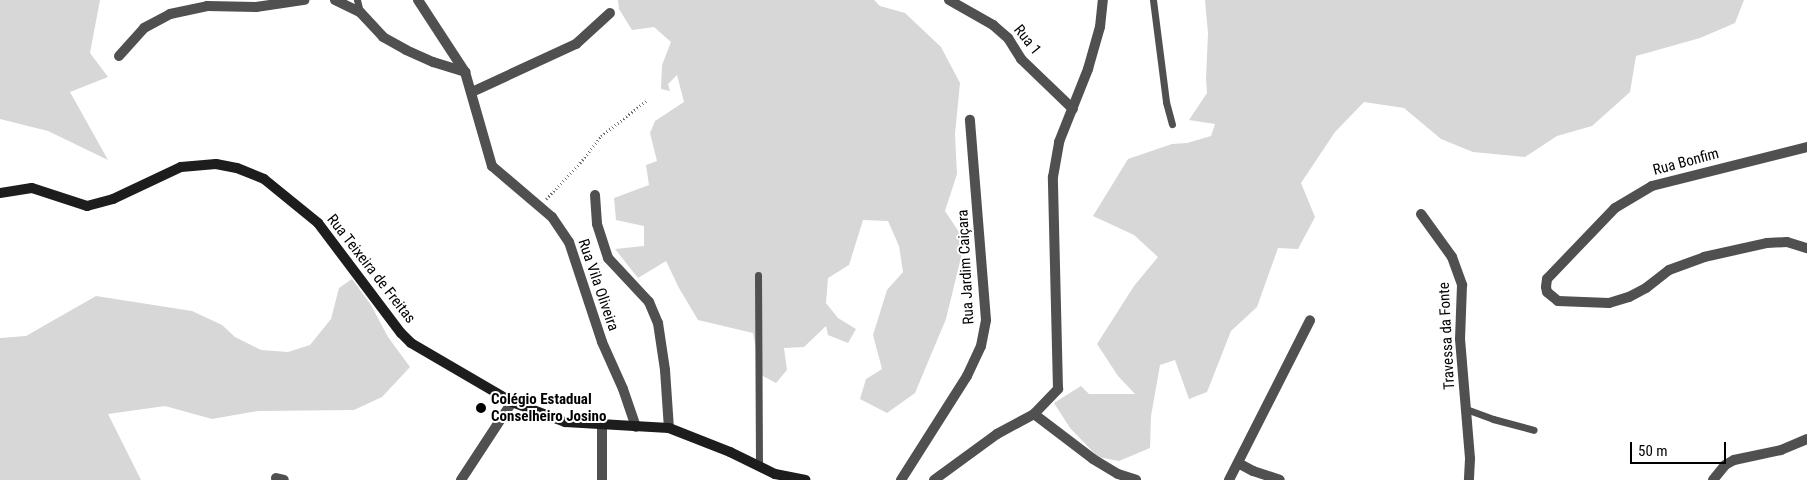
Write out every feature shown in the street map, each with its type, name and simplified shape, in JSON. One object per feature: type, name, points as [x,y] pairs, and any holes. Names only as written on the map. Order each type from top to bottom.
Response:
[{"type":"street","points":[[119,56],[144,28],[170,14],[207,6],[256,7],[304,0]]},
{"type":"street","points":[[335,0],[360,12],[383,37],[406,50],[433,62],[465,72]]},
{"type":"street","name":"Rua Vila Oliveira","points":[[418,0],[465,72],[492,166],[540,205],[552,217],[569,242],[602,342],[624,389],[636,426]]},
{"type":"street","name":"Rua 1","points":[[949,0],[993,25],[1008,38],[1022,60],[1073,109]]},
{"type":"street","points":[[934,480],[997,434],[1034,414],[1058,389],[1053,177],[1059,142],[1088,69],[1100,27],[1103,0]]},
{"type":"street","points":[[472,92],[564,52],[588,35],[610,13]]},
{"type":"street","name":"Rua Jardim Caiçara","points":[[901,480],[967,376],[981,346],[986,320],[970,120]]},
{"type":"street","name":"Rua Bonfim","points":[[1807,147],[1652,186],[1615,208],[1547,280],[1546,287],[1548,292],[1558,301],[1609,303],[1629,297],[1646,288],[1669,270],[1704,257],[1767,243],[1786,242],[1807,248]]},
{"type":"street","name":"Rua Teixeira de Freitas","points":[[0,193],[37,189],[87,206],[113,199],[181,167],[216,164],[237,168],[264,178],[318,223],[401,333],[412,343],[512,402],[565,422],[668,428],[730,452],[775,474],[804,480]]},
{"type":"street","points":[[595,195],[597,224],[608,258],[649,302],[658,323],[665,370],[668,428]]},
{"type":"street","name":"Travessa da Fonte","points":[[1421,214],[1452,257],[1462,285],[1460,339],[1470,460],[1469,480]]},
{"type":"street","points":[[1229,480],[1310,320]]},
{"type":"street","points":[[461,480],[512,402]]},
{"type":"street","points":[[1034,414],[1092,459],[1118,474],[1136,480]]},
{"type":"street","points":[[602,425],[602,480]]},
{"type":"street","points":[[1714,480],[1725,465],[1734,460],[1781,450],[1807,439]]},
{"type":"street","points":[[1238,463],[1280,480]]},
{"type":"lane","points":[[357,0],[360,12]]},
{"type":"lane","points":[[1153,0],[1166,102],[1172,124]]},
{"type":"lane","points":[[758,275],[759,466]]},
{"type":"lane","name":"Travessa da Fonte","points":[[1466,408],[1493,419],[1534,430]]},
{"type":"path","points":[[540,205],[580,163],[601,136],[646,101]]},
{"type":"shaded area","points":[[0,0],[100,0],[90,53],[108,77],[70,92],[108,160],[48,131],[0,119]]},
{"type":"shaded area","points":[[618,0],[874,0],[880,6],[905,13],[941,47],[960,83],[955,134],[957,174],[945,211],[965,241],[946,319],[915,393],[887,413],[860,399],[866,379],[882,369],[873,335],[887,290],[903,272],[899,246],[888,221],[863,220],[849,265],[828,278],[826,303],[838,318],[856,329],[848,343],[828,335],[826,326],[804,347],[784,348],[787,370],[776,383],[761,375],[753,333],[698,320],[666,261],[638,278],[615,249],[644,246],[644,226],[616,220],[614,198],[649,185],[646,165],[657,161],[650,133],[655,121],[684,102],[677,75],[668,84],[670,91],[661,89],[662,65],[671,42],[654,27],[632,30],[619,9]]},
{"type":"shaded area","points":[[1205,0],[1744,0],[1735,23],[1700,38],[1636,56],[1630,92],[1592,126],[1557,136],[1525,157],[1473,152],[1441,139],[1404,108],[1364,102],[1335,132],[1301,183],[1315,217],[1298,249],[1278,248],[1257,307],[1231,331],[1207,392],[1189,399],[1175,360],[1160,365],[1151,416],[1150,448],[1119,461],[1098,457],[1070,428],[1054,403],[1081,386],[1089,394],[1135,394],[1118,376],[1097,344],[1134,286],[1158,257],[1134,235],[1093,216],[1128,159],[1172,144],[1187,143],[1211,136],[1215,124],[1189,120],[1207,93],[1208,33]]},
{"type":"shaded area","points":[[352,279],[371,305],[388,337],[410,367],[382,397],[354,410],[258,411],[212,419],[165,406],[108,414],[141,480],[0,480],[0,338],[26,336],[96,296],[192,311],[222,325],[235,337],[261,350],[288,352],[310,345],[331,319],[339,288]]},
{"type":"place","name":"Colégio Estadual Conselheiro Josino","points":[[481,408]]}]
